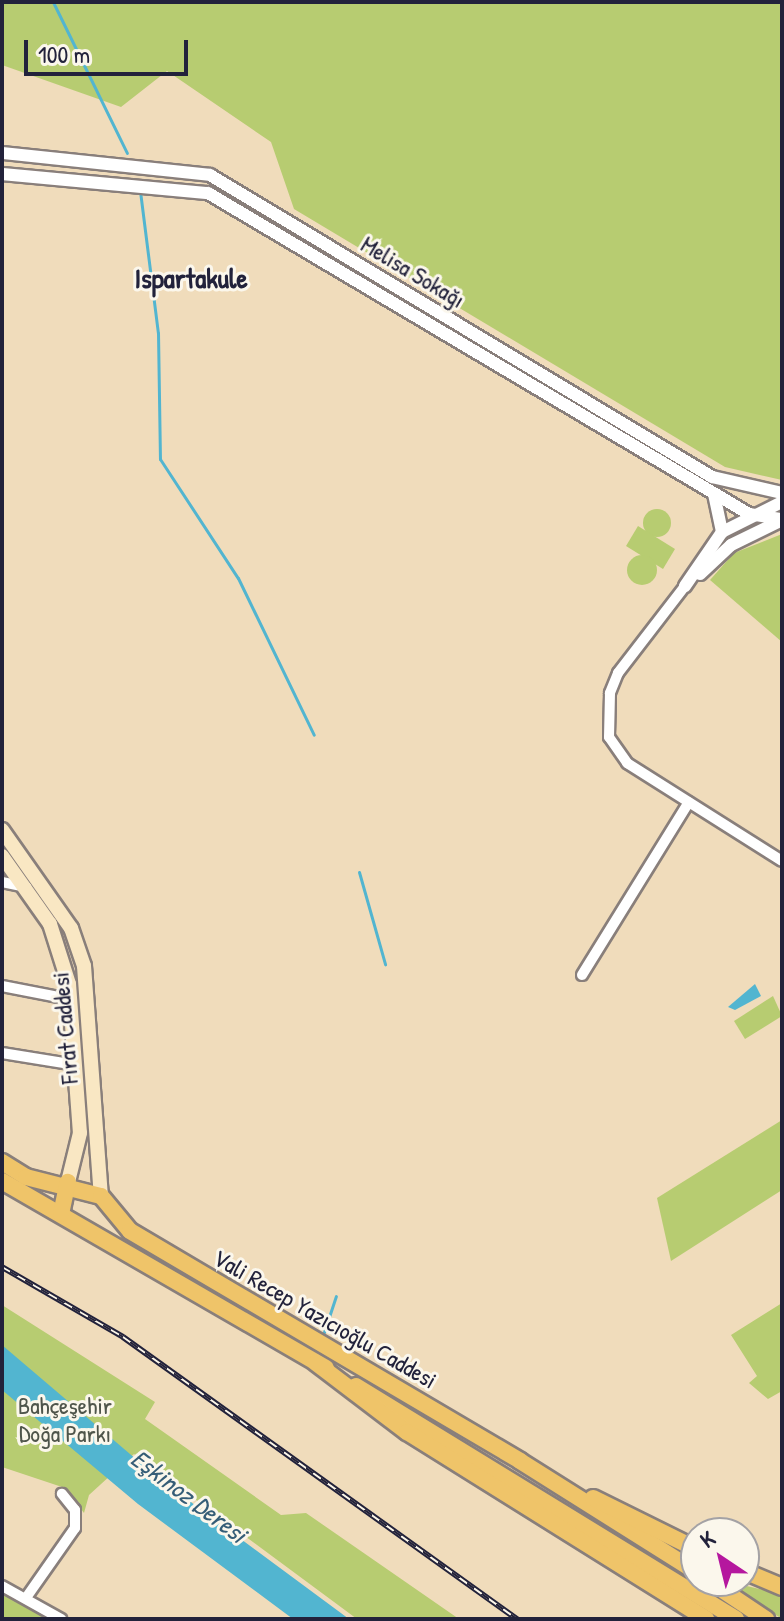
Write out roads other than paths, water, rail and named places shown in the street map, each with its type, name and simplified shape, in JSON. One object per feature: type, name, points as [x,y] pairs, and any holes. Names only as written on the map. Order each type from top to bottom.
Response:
[{"type":"main road","name":"Fırat Caddesi","points":[[2,830],[71,928],[86,979],[101,1196]]},
{"type":"main road","name":"Fırat Caddesi","points":[[2,856],[63,954],[76,1065],[80,1133],[68,1182]]},
{"type":"main road","points":[[2,1162],[26,1177],[68,1182],[101,1196]]},
{"type":"main road","points":[[2,1181],[61,1214],[68,1182]]},
{"type":"main road","name":"Vali Recep Yazıcıoğlu Caddesi","points":[[101,1196],[130,1231],[268,1317],[520,1461]]},
{"type":"main road","points":[[99,1237],[109,1232],[111,1211]]},
{"type":"main road","name":"Vali Recep Yazıcıoğlu Caddesi","points":[[61,1214],[316,1363]]},
{"type":"main road","points":[[316,1363],[407,1432],[706,1619]]},
{"type":"main road","points":[[316,1363],[736,1619]]},
{"type":"main road","points":[[520,1461],[680,1541]]},
{"type":"main road","points":[[520,1461],[680,1562]]},
{"type":"main road","points":[[760,1578],[782,1587]]},
{"type":"main road","points":[[733,1597],[766,1619]]},
{"type":"street","name":"Melisa Sokağı","points":[[2,153],[210,175],[712,477],[782,493]]},
{"type":"street","name":"Melisa Sokağı","points":[[2,174],[208,193],[749,514]]},
{"type":"street","points":[[714,494],[722,532]]},
{"type":"street","points":[[782,502],[749,514],[722,532],[618,673],[607,717],[609,737],[627,763],[782,861]]},
{"type":"street","points":[[749,514],[782,520]]},
{"type":"street","points":[[685,586],[731,545],[782,520]]},
{"type":"street","points":[[582,975],[689,802]]},
{"type":"street","points":[[2,882],[47,891]]},
{"type":"street","points":[[2,986],[69,999]]},
{"type":"street","points":[[2,1053],[76,1065]]},
{"type":"street","points":[[28,1595],[75,1528],[75,1510],[62,1494]]},
{"type":"street","points":[[2,1586],[28,1595],[61,1619]]},
{"type":"water","points":[[755,984],[761,996],[735,1010],[728,1007]]},
{"type":"water","points":[[2,1345],[157,1477],[349,1619],[293,1619],[138,1504],[2,1390]]},
{"type":"waterway","points":[[53,2],[127,153]]},
{"type":"waterway","points":[[140,191],[158,333],[160,459],[238,578],[314,735]]},
{"type":"waterway","points":[[359,872],[385,964]]},
{"type":"waterway","points":[[323,1335],[336,1296]]},
{"type":"railway","points":[[2,1267],[123,1337],[517,1619]]},
{"type":"district","name":"Ispartakule","points":[[191,278]]},
{"type":"park label","name":"Bahçeşehir Doğa Parkı","points":[[65,1420]]},
{"type":"water label","name":"Eşkinoz Deresi","points":[[189,1496]]}]
